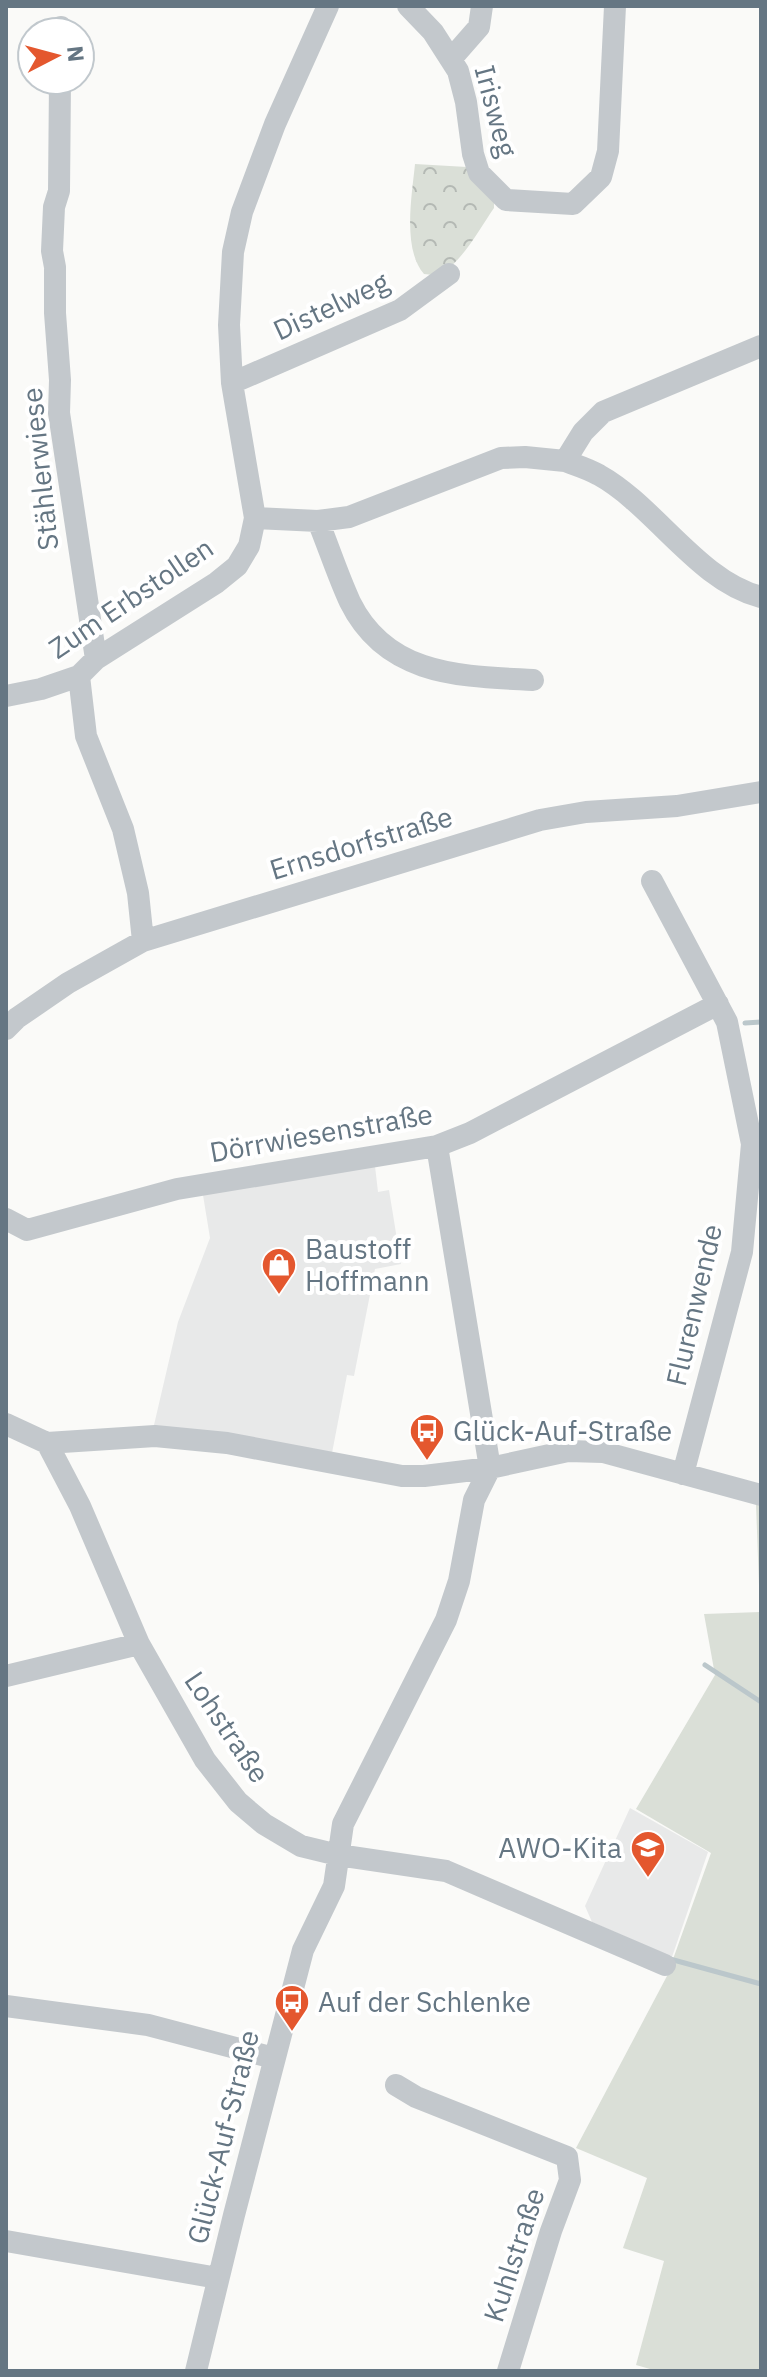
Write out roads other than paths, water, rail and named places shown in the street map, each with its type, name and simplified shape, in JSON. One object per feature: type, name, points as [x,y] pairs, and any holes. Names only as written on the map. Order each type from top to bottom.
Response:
[{"type":"street","name":"Zum Erbstollen","points":[[6,696],[41,689],[79,676],[96,659],[216,583],[237,566],[249,546],[255,518],[232,383],[229,325],[233,252],[242,212],[275,124],[328,6]]},
{"type":"street","name":"Irisweg","points":[[408,6],[433,32],[458,71],[479,173],[506,200],[573,204],[601,177],[608,151],[615,6]]},
{"type":"street","points":[[451,59],[479,27],[482,6]]},
{"type":"street","name":"Stählerwiese","points":[[60,96],[59,191],[54,207],[52,251],[60,380],[59,413],[96,659]]},
{"type":"street","name":"Distelweg","points":[[232,383],[400,310],[449,274]]},
{"type":"street","points":[[565,461],[583,432],[603,412],[761,346]]},
{"type":"street","points":[[255,518],[318,521],[349,517],[501,458],[565,461],[599,475],[623,492],[716,574],[761,597]]},
{"type":"street","points":[[318,521],[351,604],[367,627],[392,651],[427,668],[457,675],[533,680]]},
{"type":"street","points":[[79,676],[86,736],[123,829],[138,893],[143,941]]},
{"type":"street","name":"Ernsdorfstraße","points":[[6,1029],[68,983],[143,941],[540,820],[586,812],[677,806],[761,792]]},
{"type":"street","name":"Flurenwende","points":[[652,881],[727,1022],[752,1144],[742,1252],[683,1474]]},
{"type":"street","name":"Dörrwiesenstraße","points":[[6,1219],[27,1230],[177,1189],[437,1146],[470,1133],[718,1004]]},
{"type":"street","points":[[437,1146],[490,1468]]},
{"type":"street","points":[[6,1424],[47,1443],[155,1436],[227,1443],[402,1476],[490,1468],[568,1451],[603,1452],[761,1495]]},
{"type":"street","name":"Lohstraße","points":[[47,1443],[80,1506],[139,1644],[205,1760],[238,1802],[264,1824],[301,1846],[338,1855],[446,1871],[665,1965]]},
{"type":"street","name":"Glück-Auf-Straße","points":[[196,2371],[303,1950],[334,1886],[343,1824],[446,1620],[459,1581],[474,1500],[490,1468]]},
{"type":"street","points":[[6,1676],[139,1644]]},
{"type":"street","points":[[6,2006],[148,2025],[274,2058]]},
{"type":"street","name":"Kuhlstraße","points":[[396,2085],[416,2097],[567,2157],[570,2180],[508,2371]]},
{"type":"street","points":[[6,2241],[218,2278]]},
{"type":"waterway","points":[[745,1023],[761,1022]]},
{"type":"waterway","points":[[705,1665],[761,1702]]},
{"type":"waterway","points":[[670,1959],[761,1984]]},
{"type":"place","name":"Baustoff Hoffmann","points":[[279,1296]]},
{"type":"place","name":"Glück-Auf-Straße","points":[[427,1462]]},
{"type":"place","name":"AWO-Kita","points":[[648,1879]]},
{"type":"place","name":"Auf der Schlenke","points":[[292,2033]]}]
